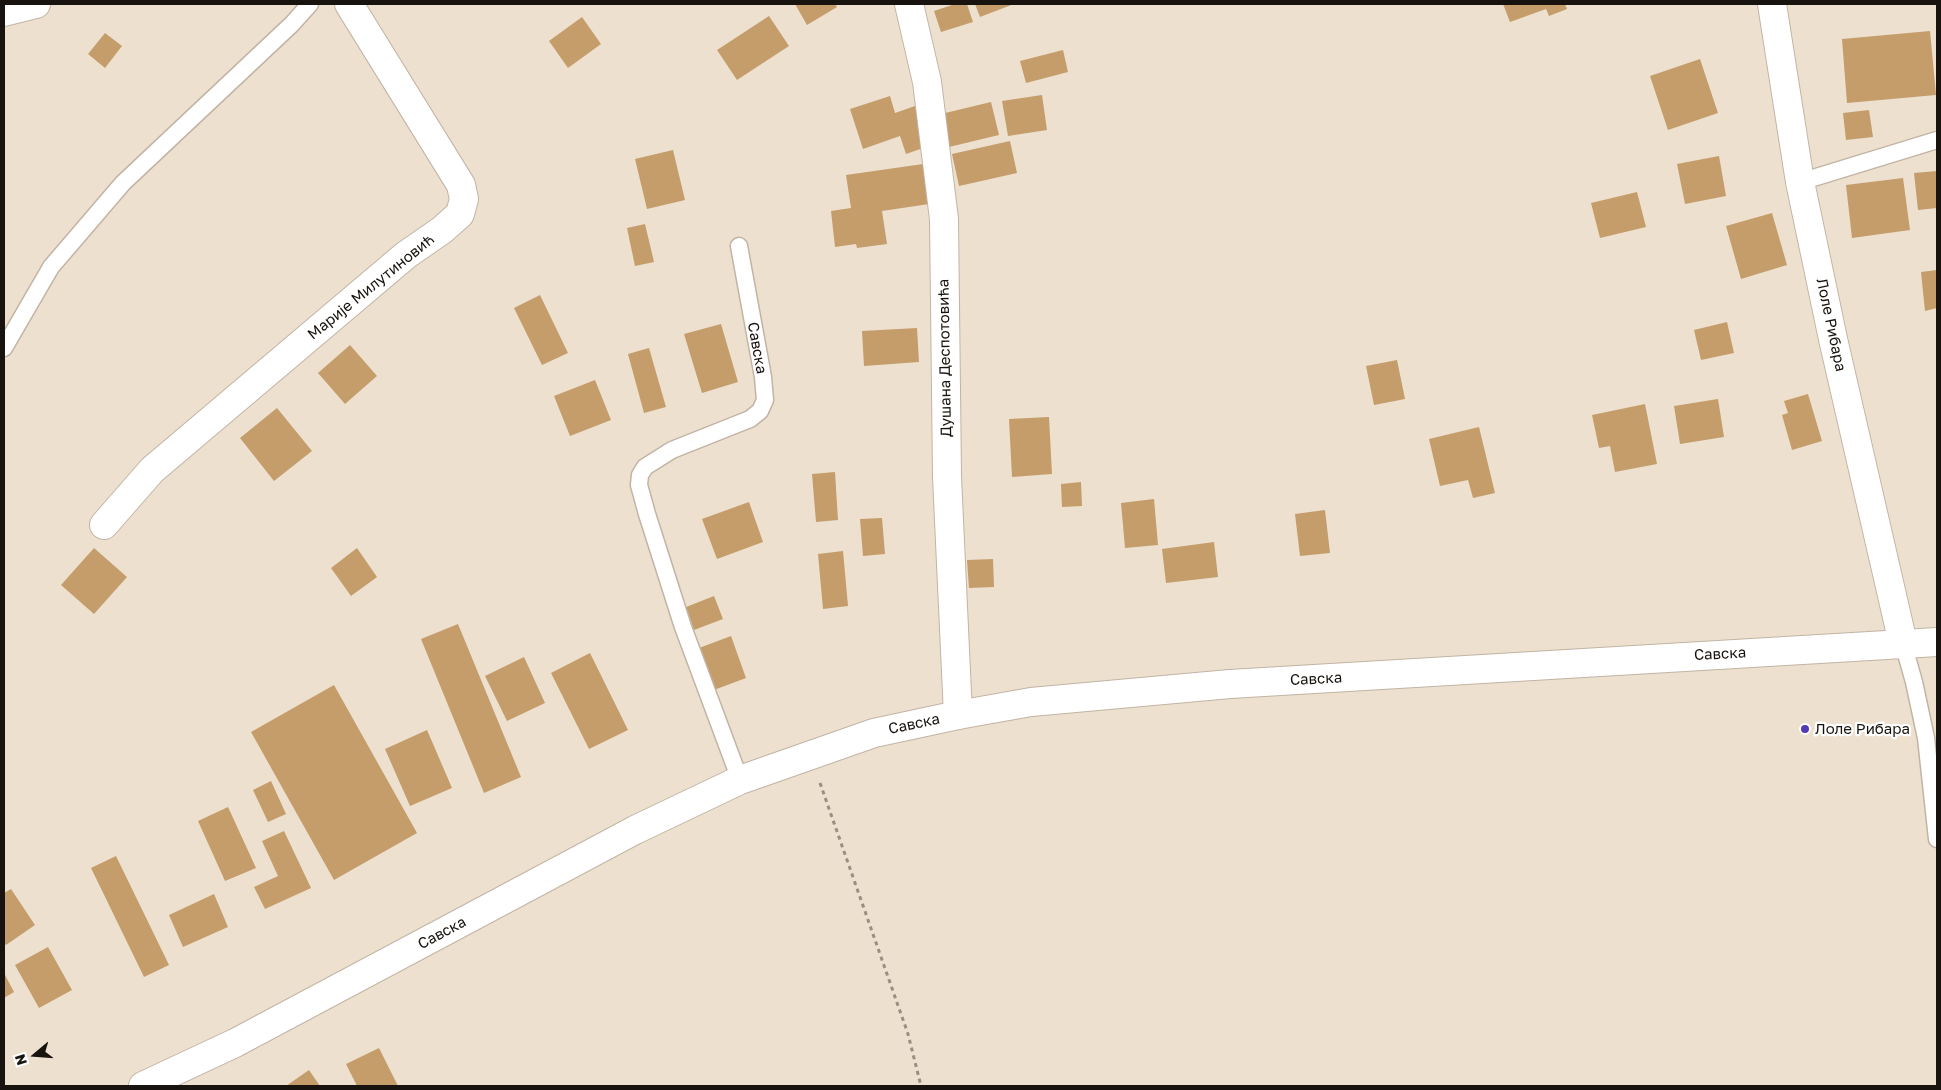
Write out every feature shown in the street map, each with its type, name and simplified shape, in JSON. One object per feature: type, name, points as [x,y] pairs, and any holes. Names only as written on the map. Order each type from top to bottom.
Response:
[{"type":"street","points":[[4,12],[36,4]]},
{"type":"street","name":"Марије Милутиновић","points":[[104,525],[152,470],[406,255],[442,230],[460,214],[464,199],[460,185],[349,4]]},
{"type":"street","name":"Душана Деспотовића","points":[[909,4],[927,82],[944,220],[947,477],[958,715]]},
{"type":"street","name":"Лоле Рибара","points":[[1772,4],[1800,182],[1903,643]]},
{"type":"street","name":"Савска","points":[[143,1086],[235,1043],[635,830],[740,780],[874,733],[1031,702],[1230,684],[1937,642]]},
{"type":"lane","points":[[4,348],[51,267],[123,183],[292,24],[310,4]]},
{"type":"lane","points":[[1800,182],[1937,140]]},
{"type":"lane","name":"Савска","points":[[739,246],[763,378],[765,400],[760,412],[750,419],[672,450],[644,467],[640,475],[639,485],[683,627],[740,780]]},
{"type":"lane","points":[[1903,643],[1914,682],[1926,738],[1937,839]]},
{"type":"path","points":[[810,754],[905,1025],[921,1086]]},
{"type":"building","points":[[795,4],[835,4],[837,7],[807,25]]},
{"type":"building","points":[[955,4],[967,4],[973,22],[941,32],[934,11]]},
{"type":"building","points":[[975,4],[1014,4],[980,17]]},
{"type":"building","points":[[1503,4],[1565,4],[1567,9],[1549,16],[1546,9],[1510,22]]},
{"type":"building","points":[[769,16],[789,46],[737,80],[717,50]]},
{"type":"building","points":[[582,17],[601,44],[568,68],[549,41]]},
{"type":"building","points":[[1930,31],[1936,95],[1847,103],[1842,39]]},
{"type":"building","points":[[105,33],[122,46],[105,68],[88,54]]},
{"type":"building","points":[[1063,50],[1068,72],[1026,83],[1020,61]]},
{"type":"building","points":[[1700,59],[1718,113],[1668,130],[1650,76]]},
{"type":"building","points":[[1042,95],[1047,130],[1008,136],[1002,101]]},
{"type":"building","points":[[890,96],[895,113],[915,106],[929,146],[906,154],[900,136],[863,149],[850,109]]},
{"type":"building","points":[[991,102],[999,135],[949,147],[941,114]]},
{"type":"building","points":[[1869,110],[1873,137],[1846,140],[1843,113]]},
{"type":"building","points":[[1010,141],[1017,173],[959,186],[952,154]]},
{"type":"building","points":[[673,150],[685,200],[647,209],[635,159]]},
{"type":"building","points":[[1719,156],[1726,196],[1685,204],[1677,164]]},
{"type":"building","points":[[923,164],[929,204],[882,211],[887,244],[857,248],[856,244],[835,247],[831,211],[851,208],[846,175]]},
{"type":"building","points":[[1937,171],[1937,208],[1918,210],[1914,173]]},
{"type":"building","points":[[1903,178],[1910,230],[1852,238],[1846,185]]},
{"type":"building","points":[[1637,192],[1646,227],[1600,238],[1591,203]]},
{"type":"building","points":[[1772,213],[1787,265],[1741,279],[1726,226]]},
{"type":"building","points":[[645,224],[654,262],[635,266],[627,228]]},
{"type":"building","points":[[1937,270],[1937,308],[1925,311],[1921,272]]},
{"type":"building","points":[[540,295],[568,353],[542,365],[514,308]]},
{"type":"building","points":[[1727,322],[1734,353],[1701,360],[1694,330]]},
{"type":"building","points":[[721,324],[738,382],[702,393],[684,334]]},
{"type":"building","points":[[917,328],[919,362],[864,366],[862,331]]},
{"type":"building","points":[[350,345],[377,376],[345,404],[318,373]]},
{"type":"building","points":[[649,348],[666,407],[644,413],[628,354]]},
{"type":"building","points":[[1397,360],[1405,399],[1374,405],[1366,366]]},
{"type":"building","points":[[595,380],[611,420],[570,436],[554,396]]},
{"type":"building","points":[[1808,394],[1822,441],[1792,450],[1782,415],[1788,413],[1784,401]]},
{"type":"building","points":[[1718,399],[1724,437],[1680,444],[1674,406]]},
{"type":"building","points":[[1645,404],[1657,464],[1615,472],[1610,446],[1599,448],[1592,415]]},
{"type":"building","points":[[277,408],[312,451],[274,481],[240,438]]},
{"type":"building","points":[[1049,417],[1052,474],[1012,477],[1009,419]]},
{"type":"building","points":[[1479,427],[1495,493],[1473,498],[1468,480],[1440,486],[1429,439]]},
{"type":"building","points":[[835,472],[838,520],[816,522],[812,474]]},
{"type":"building","points":[[1081,482],[1082,506],[1062,507],[1061,484]]},
{"type":"building","points":[[1154,499],[1158,545],[1125,548],[1121,503]]},
{"type":"building","points":[[749,502],[763,542],[717,559],[702,519]]},
{"type":"building","points":[[1325,510],[1330,553],[1300,556],[1295,514]]},
{"type":"building","points":[[882,518],[885,554],[863,556],[860,519]]},
{"type":"building","points":[[1214,542],[1218,577],[1166,583],[1162,549]]},
{"type":"building","points":[[94,548],[127,577],[94,614],[61,585]]},
{"type":"building","points":[[357,548],[377,577],[351,596],[331,568]]},
{"type":"building","points":[[843,551],[848,606],[823,609],[818,554]]},
{"type":"building","points":[[993,559],[994,587],[969,588],[967,560]]},
{"type":"building","points":[[714,596],[723,619],[694,630],[686,607]]},
{"type":"building","points":[[458,624],[521,777],[484,793],[421,639]]},
{"type":"building","points":[[731,636],[746,678],[714,690],[699,648]]},
{"type":"building","points":[[590,653],[628,730],[589,749],[551,673]]},
{"type":"building","points":[[524,657],[545,703],[507,721],[485,676]]},
{"type":"building","points":[[334,685],[417,833],[334,880],[251,732]]},
{"type":"building","points":[[427,730],[452,788],[410,806],[385,749]]},
{"type":"building","points":[[271,781],[286,814],[268,822],[253,790]]},
{"type":"building","points":[[228,807],[256,868],[225,881],[198,821]]},
{"type":"building","points":[[284,831],[311,888],[265,909],[254,887],[278,876],[262,841]]},
{"type":"building","points":[[116,856],[169,965],[144,977],[91,868]]},
{"type":"building","points":[[11,889],[35,925],[6,945],[4,942],[4,893]]},
{"type":"building","points":[[214,894],[228,927],[183,947],[169,915]]},
{"type":"building","points":[[48,947],[72,990],[39,1008],[15,965]]},
{"type":"building","points":[[4,973],[14,992],[4,998]]},
{"type":"building","points":[[379,1048],[398,1086],[357,1086],[346,1064]]},
{"type":"building","points":[[309,1070],[320,1086],[286,1086]]},
{"type":"place","name":"Лоле Рибара","points":[[1805,729]]}]
